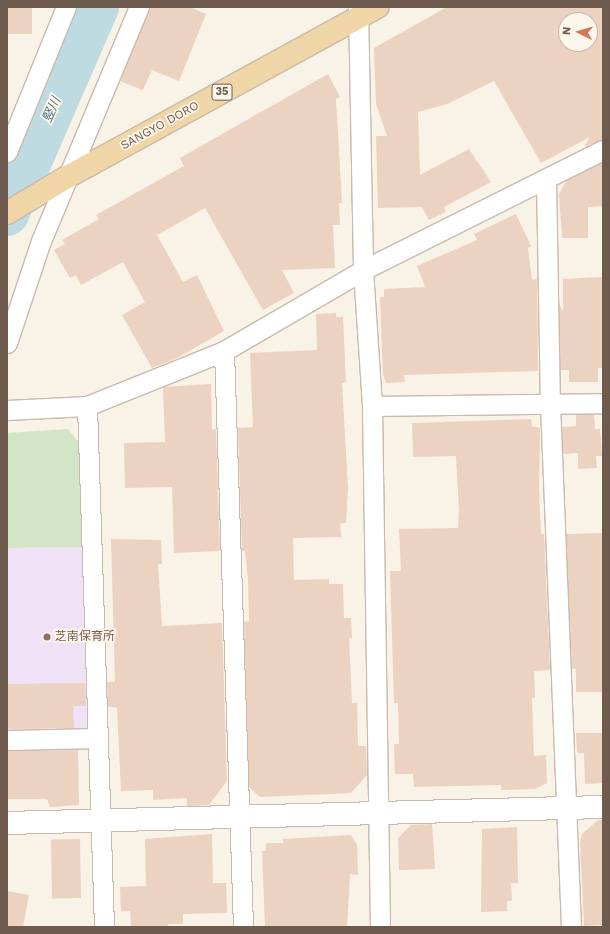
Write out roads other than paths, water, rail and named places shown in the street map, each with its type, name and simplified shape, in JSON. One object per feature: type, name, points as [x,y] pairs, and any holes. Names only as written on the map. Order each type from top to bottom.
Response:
[{"type":"main road","name":"SANGYO DORO","points":[[7,213],[67,177],[358,12],[378,7]]},
{"type":"street","points":[[7,152],[66,7]]},
{"type":"street","points":[[7,343],[41,241],[139,7]]},
{"type":"street","points":[[358,12],[363,270],[372,406],[376,811],[380,927]]},
{"type":"street","points":[[7,410],[87,406],[224,351],[363,270],[603,150]]},
{"type":"street","points":[[546,179],[550,404],[571,927]]},
{"type":"street","points":[[224,351],[243,927]]},
{"type":"street","points":[[372,406],[603,403]]},
{"type":"street","points":[[87,406],[104,927]]},
{"type":"street","points":[[7,740],[98,738]]},
{"type":"street","points":[[7,824],[376,811],[603,807]]},
{"type":"waterway","name":"竪川","points":[[7,214],[97,7]]},
{"type":"place","name":"芝南保育所","points":[[47,637]]}]
